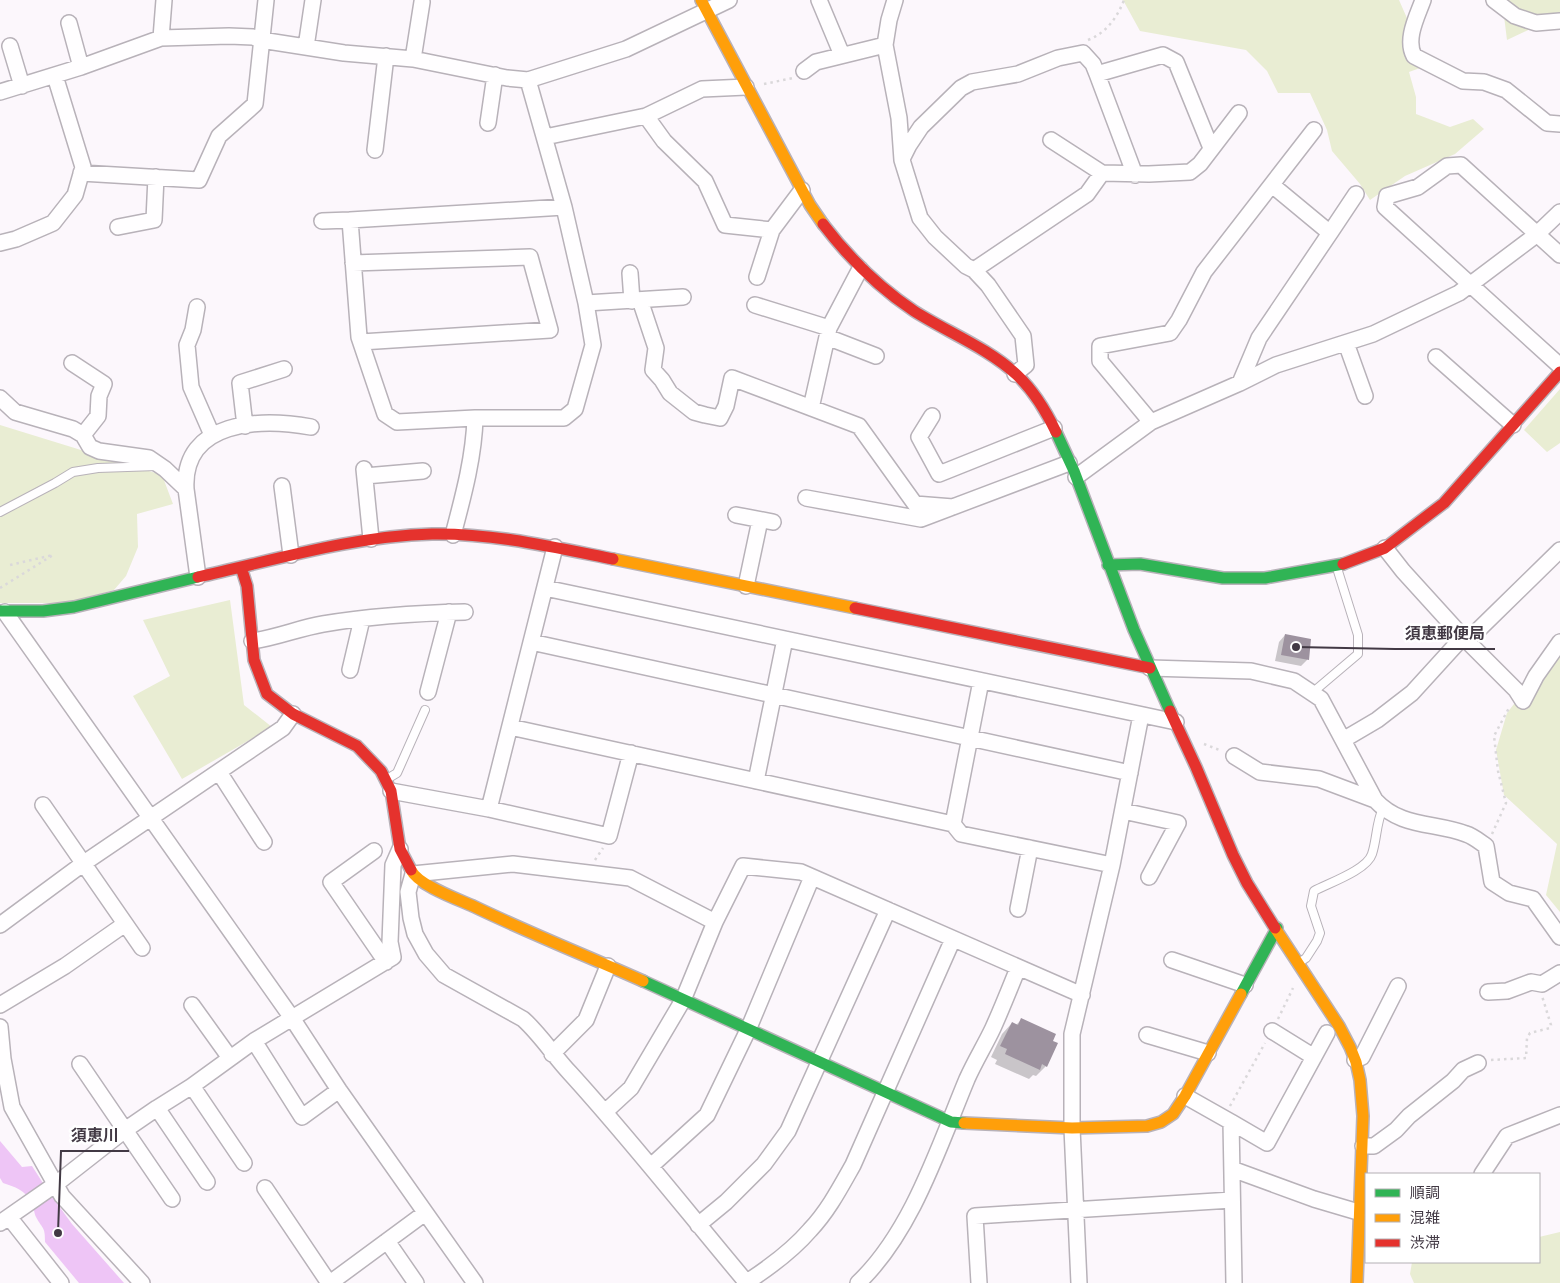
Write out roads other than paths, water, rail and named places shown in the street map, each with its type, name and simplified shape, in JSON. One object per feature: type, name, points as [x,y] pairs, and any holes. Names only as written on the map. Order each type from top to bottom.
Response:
[{"type":"street","points":[[161,38],[164,0]]},
{"type":"street","points":[[81,173],[200,180],[218,136],[255,104],[266,0]]},
{"type":"street","points":[[306,47],[313,0]]},
{"type":"street","points":[[0,92],[82,67],[161,38],[229,36],[253,37],[261,40],[344,53],[413,59],[528,80],[626,49],[704,5],[729,0]]},
{"type":"street","points":[[818,0],[842,55]]},
{"type":"street","points":[[895,0],[889,20],[885,45],[899,118],[902,160],[920,218],[935,237],[966,266],[974,270],[988,285],[1023,336],[1026,364],[1015,374]]},
{"type":"street","points":[[1423,0],[1410,41],[1410,49],[1414,56],[1463,81],[1484,82],[1506,90],[1548,123],[1560,124]]},
{"type":"street","points":[[1494,0],[1514,16],[1536,23],[1560,21]]},
{"type":"street","points":[[413,59],[422,2]]},
{"type":"street","points":[[704,5],[802,190],[826,229],[860,268],[899,302],[997,360],[1015,374],[1026,384],[1042,406],[1054,428],[1150,668],[1179,729],[1232,855],[1248,885],[1335,1020],[1355,1060],[1363,1101],[1364,1128],[1358,1212],[1358,1283]]},
{"type":"street","points":[[69,23],[82,67]]},
{"type":"street","points":[[804,70],[816,62],[885,45]]},
{"type":"street","points":[[10,46],[22,86]]},
{"type":"street","points":[[902,160],[908,145],[922,127],[961,88],[972,82],[1018,74],[1058,58],[1082,53],[1093,64],[1135,175]]},
{"type":"street","points":[[1097,74],[1163,55],[1176,62],[1211,148]]},
{"type":"street","points":[[375,150],[386,56]]},
{"type":"street","points":[[488,123],[495,75]]},
{"type":"street","points":[[0,243],[16,239],[53,223],[75,195],[83,167],[55,76]]},
{"type":"street","points":[[350,220],[361,342],[385,414],[397,422],[475,418],[564,418],[575,409],[593,346],[586,304],[564,207],[528,80]]},
{"type":"street","points":[[545,137],[646,116],[702,89],[746,87]]},
{"type":"street","points":[[1051,140],[1102,173],[1135,175],[1190,172],[1200,164],[1239,113]]},
{"type":"street","points":[[646,116],[664,141],[705,182],[724,225],[772,230]]},
{"type":"street","points":[[1151,422],[1100,361],[1100,346],[1170,333],[1179,320],[1204,272],[1314,130]]},
{"type":"street","points":[[1560,256],[1461,165],[1446,166],[1418,187],[1387,196],[1385,207],[1560,366]]},
{"type":"street","points":[[974,270],[1087,194],[1102,173]]},
{"type":"street","points":[[118,227],[154,220],[156,178]]},
{"type":"street","points":[[1272,185],[1330,233]]},
{"type":"street","points":[[757,278],[772,230],[802,190]]},
{"type":"street","points":[[1240,383],[1259,338],[1356,194]]},
{"type":"street","points":[[322,221],[564,207]]},
{"type":"street","points":[[806,498],[921,519],[953,507],[1072,470],[1151,422],[1276,365],[1373,334],[1459,293],[1536,234],[1560,212]]},
{"type":"street","points":[[353,263],[530,257],[550,330],[361,342]]},
{"type":"street","points":[[811,408],[828,333],[860,268]]},
{"type":"street","points":[[630,273],[636,300],[656,348],[653,370],[670,393],[694,412],[720,418],[726,406],[732,378],[859,426],[915,504],[953,507]]},
{"type":"street","points":[[586,304],[682,297]]},
{"type":"street","points":[[755,305],[828,333],[876,356]]},
{"type":"street","points":[[197,307],[193,330],[188,344],[191,387],[212,435]]},
{"type":"street","points":[[1346,343],[1366,396]]},
{"type":"street","points":[[1436,357],[1513,425]]},
{"type":"street","points":[[72,363],[104,384],[99,396],[98,416],[83,435]]},
{"type":"street","points":[[245,426],[240,383],[284,369]]},
{"type":"street","points":[[1108,565],[1140,564],[1223,578],[1265,578],[1337,566],[1384,548],[1444,503],[1560,372]]},
{"type":"street","points":[[0,398],[15,412],[73,429],[83,435],[90,447],[99,451],[149,458],[161,466],[186,489]]},
{"type":"street","points":[[932,416],[919,438],[939,474],[1054,428]]},
{"type":"street","points":[[453,535],[462,499],[475,418]]},
{"type":"street","points":[[198,577],[185,476],[189,460],[196,447],[221,431],[245,426],[272,423],[311,427]]},
{"type":"street","points":[[371,539],[365,473],[423,472]]},
{"type":"street","points":[[282,486],[291,555]]},
{"type":"street","points":[[736,515],[766,521],[746,586]]},
{"type":"street","points":[[3,612],[43,611],[74,607],[291,555],[371,539],[416,535],[453,535],[517,540],[555,547],[1150,668],[1251,671],[1294,680],[1321,699],[1384,811],[1410,822],[1468,834],[1486,846],[1492,882],[1509,893],[1533,899],[1560,936]]},
{"type":"street","points":[[490,809],[555,547]]},
{"type":"street","points":[[1384,548],[1403,572],[1516,690],[1523,701],[1536,676],[1560,642]]},
{"type":"street","points":[[1343,740],[1377,720],[1412,694],[1465,638],[1560,550]]},
{"type":"street","points":[[241,568],[247,586],[254,660],[267,694],[293,714],[357,746],[380,771],[388,786],[400,848],[412,874],[433,888],[510,924],[608,966],[951,1122],[1072,1128],[1148,1126],[1161,1122],[1173,1114],[1185,1096],[1276,928]]},
{"type":"street","points":[[545,588],[1141,715],[1179,729]]},
{"type":"street","points":[[3,612],[292,1018],[339,1090],[475,1283]]},
{"type":"street","points":[[428,692],[449,612]]},
{"type":"street","points":[[252,641],[268,639],[322,624],[397,614],[465,612]]},
{"type":"street","points":[[350,670],[362,619]]},
{"type":"street","points":[[756,780],[785,639]]},
{"type":"street","points":[[531,642],[1130,773]]},
{"type":"street","points":[[953,824],[981,681]]},
{"type":"street","points":[[0,925],[84,863],[282,728],[293,714]]},
{"type":"street","points":[[1079,1283],[1072,1128],[1072,1034],[1112,865],[1141,715]]},
{"type":"street","points":[[510,727],[953,824],[961,834],[1112,865]]},
{"type":"street","points":[[388,786],[609,836],[631,753]]},
{"type":"street","points":[[1234,756],[1260,772],[1319,779],[1379,804]]},
{"type":"street","points":[[219,772],[264,842]]},
{"type":"street","points":[[42,805],[142,948]]},
{"type":"street","points":[[1123,810],[1178,824],[1150,877]]},
{"type":"street","points":[[61,1283],[8,1218],[125,1130],[192,1086],[254,1041],[393,957],[390,942],[393,865],[400,848]]},
{"type":"street","points":[[1018,909],[1030,848]]},
{"type":"street","points":[[374,851],[331,882],[386,962]]},
{"type":"street","points":[[412,874],[513,864],[630,878],[714,922]]},
{"type":"street","points":[[605,1112],[631,1088],[683,1000],[714,922],[743,866],[801,872],[1082,996]]},
{"type":"street","points":[[412,874],[408,892],[410,918],[426,954],[444,974],[523,1019],[534,1028],[552,1054],[605,1112],[747,1283],[779,1260],[810,1230],[834,1199],[853,1165],[952,939]]},
{"type":"street","points":[[650,1166],[707,1115],[748,1030],[812,877]]},
{"type":"street","points":[[698,1225],[726,1202],[764,1164],[788,1131],[888,910]]},
{"type":"street","points":[[0,1005],[65,966],[125,924]]},
{"type":"street","points":[[1172,960],[1245,985]]},
{"type":"street","points":[[552,1054],[586,1020],[608,966]]},
{"type":"street","points":[[858,1283],[867,1275],[893,1239],[922,1188],[968,1078],[1018,968]]},
{"type":"street","points":[[1488,992],[1507,992],[1531,982],[1542,984],[1560,973]]},
{"type":"street","points":[[1355,1060],[1362,1057],[1398,986]]},
{"type":"street","points":[[192,1005],[230,1058]]},
{"type":"street","points":[[0,1027],[3,1059],[12,1107],[53,1186],[142,1283]]},
{"type":"street","points":[[1272,1031],[1314,1057]]},
{"type":"street","points":[[1185,1096],[1268,1144],[1327,1033]]},
{"type":"street","points":[[1147,1035],[1208,1053]]},
{"type":"street","points":[[254,1041],[302,1117],[339,1090]]},
{"type":"street","points":[[1363,1146],[1374,1146],[1396,1130],[1453,1081],[1463,1070],[1478,1063]]},
{"type":"street","points":[[80,1064],[172,1199]]},
{"type":"street","points":[[192,1086],[244,1163]]},
{"type":"street","points":[[157,1108],[207,1182]]},
{"type":"street","points":[[1483,1173],[1507,1136],[1560,1115]]},
{"type":"street","points":[[1227,1120],[1232,1169],[1234,1283]]},
{"type":"street","points":[[1232,1169],[1314,1199],[1358,1212]]},
{"type":"street","points":[[265,1188],[330,1283],[425,1213]]},
{"type":"street","points":[[979,1283],[975,1216],[1232,1200]]},
{"type":"street","points":[[387,1241],[416,1283]]},
{"type":"lane","points":[[0,512],[55,484],[73,472],[98,468],[161,466]]},
{"type":"lane","points":[[1312,693],[1358,654],[1358,635],[1337,566]]},
{"type":"lane","points":[[388,786],[397,773],[425,710]]},
{"type":"lane","points":[[1299,963],[1306,958],[1317,941],[1320,932],[1311,906],[1314,891],[1365,865],[1372,852],[1379,818],[1379,804]]},
{"type":"place","name":"須恵郵便局","points":[[1296,647]]},
{"type":"place","name":"須恵川","points":[[58,1233]]}]
